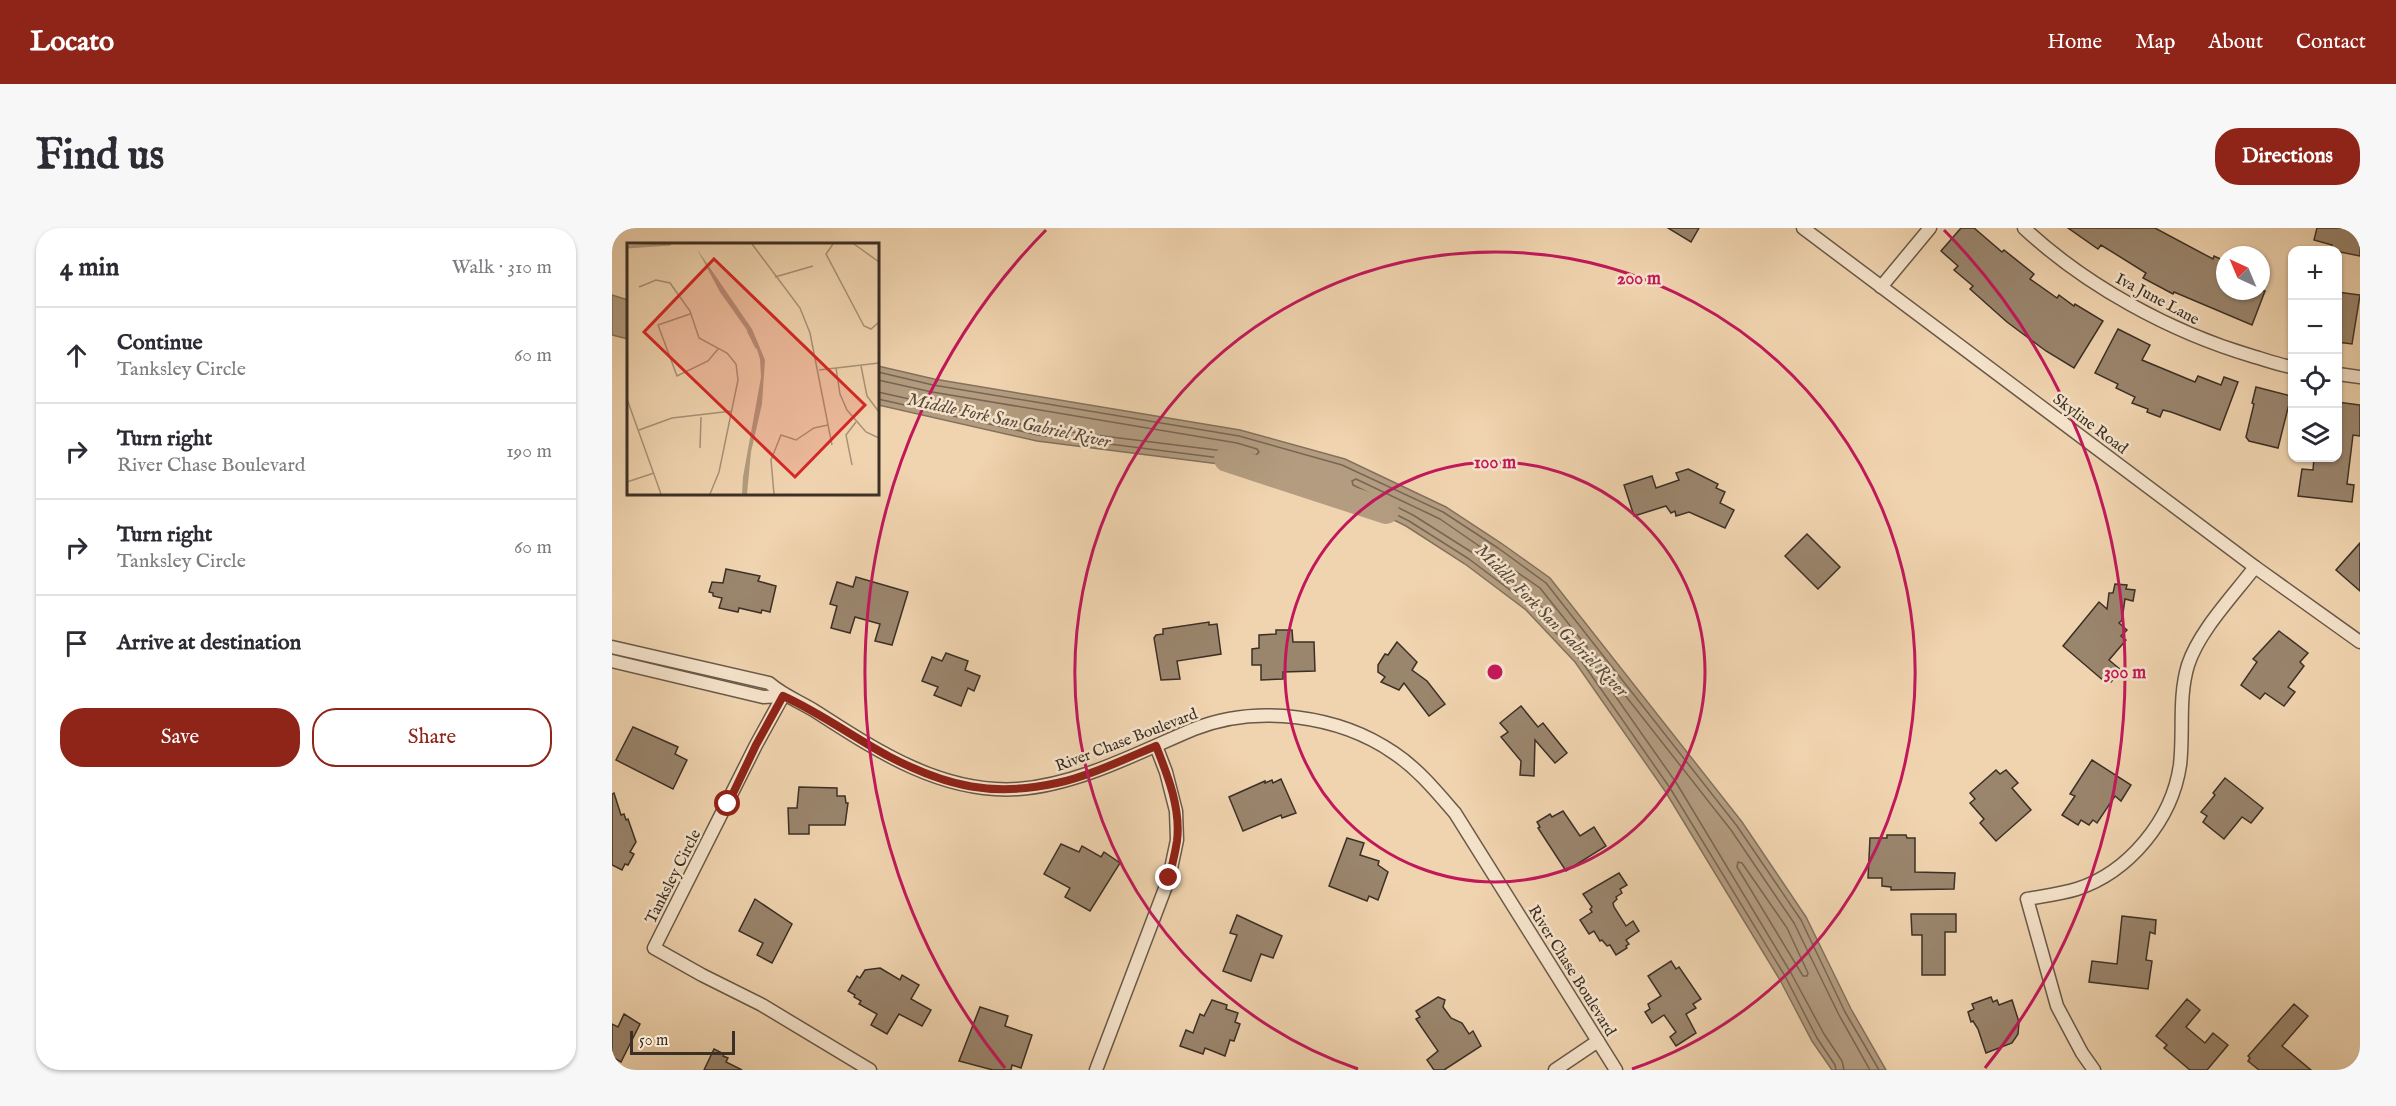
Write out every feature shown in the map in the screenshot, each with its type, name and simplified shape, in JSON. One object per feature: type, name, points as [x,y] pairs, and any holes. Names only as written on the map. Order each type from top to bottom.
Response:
[{"type":"street","name":"Skyline Road","points":[[1803,228],[2255,567],[2360,642]]},
{"type":"street","points":[[1881,287],[1930,228]]},
{"type":"street","name":"Iva June Lane","points":[[2024,228],[2078,272],[2145,312],[2196,337],[2288,366]]},
{"type":"street","points":[[2342,375],[2360,377]]},
{"type":"street","points":[[2094,1070],[2082,1053],[2057,1006],[2027,899],[2077,889],[2107,874],[2132,857],[2149,838],[2169,800],[2180,766],[2182,689],[2188,663],[2199,641],[2255,567]]},
{"type":"street","name":"River Chase Boulevard","points":[[612,647],[769,683],[783,696],[810,708],[889,757],[934,778],[978,789],[1019,789],[1059,783],[1197,728],[1236,718],[1271,715],[1307,718],[1353,731],[1393,752],[1424,777],[1455,813],[1616,1070]]},
{"type":"street","name":"River Chase Boulevard","points":[[612,661],[763,697],[783,696]]},
{"type":"street","name":"Tanksley Circle","points":[[783,696],[654,948],[766,1007],[870,1070]]},
{"type":"street","points":[[1096,1070],[1169,878],[1177,840],[1176,811],[1166,772],[1156,746]]},
{"type":"street","points":[[1555,1070],[1598,1041]]},
{"type":"water","points":[[612,295],[627,300],[627,339],[612,335]]},
{"type":"water","points":[[879,366],[934,379],[1240,430],[1345,459],[1446,507],[1550,578],[1742,822],[1806,917],[1851,1009],[1886,1070],[1832,1070],[1812,1041],[1780,980],[1665,791],[1575,662],[1526,610],[1465,564],[1406,526],[1323,485],[1251,468],[1037,441],[879,405]]},
{"type":"building","points":[[1668,228],[1699,228],[1691,242]]},
{"type":"building","points":[[1961,228],[1974,228],[2002,252],[2004,250],[2034,274],[2030,279],[2057,298],[2059,295],[2074,306],[2075,304],[2103,321],[2074,368],[2046,351],[2007,322],[1970,289],[1973,286],[1954,270],[1958,266],[1941,251]]},
{"type":"building","points":[[2068,228],[2155,228],[2213,259],[2214,256],[2216,257],[2216,300],[2262,300],[2252,325],[2174,292],[2173,294],[2143,278],[2146,273],[2101,245],[2098,249]]},
{"type":"building","points":[[2317,228],[2360,228],[2360,256],[2342,252],[2342,246],[2332,246],[2314,240]]},
{"type":"building","points":[[2342,293],[2360,295],[2352,344],[2342,343]]},
{"type":"building","points":[[2118,329],[2150,345],[2142,360],[2195,382],[2198,376],[2221,385],[2224,377],[2238,382],[2220,430],[2163,410],[2160,417],[2147,412],[2148,409],[2132,403],[2135,397],[2116,388],[2118,384],[2095,373]]},
{"type":"building","points":[[2256,387],[2288,395],[2288,408],[2278,448],[2249,441],[2246,437],[2254,404],[2252,403]]},
{"type":"building","points":[[2342,403],[2360,405],[2360,436],[2353,435],[2347,484],[2354,485],[2352,502],[2298,496],[2302,469],[2313,470],[2314,462],[2342,462]]},
{"type":"building","points":[[1688,469],[1718,484],[1716,488],[1725,492],[1720,503],[1734,510],[1725,528],[1689,512],[1676,516],[1675,511],[1671,513],[1666,506],[1634,516],[1624,485],[1652,476],[1656,488],[1679,480],[1676,473]]},
{"type":"building","points":[[1807,534],[1840,567],[1818,589],[1785,556]]},
{"type":"building","points":[[2360,543],[2360,591],[2336,570]]},
{"type":"building","points":[[726,569],[760,576],[758,581],[776,586],[770,612],[762,610],[761,613],[739,608],[738,612],[719,608],[722,598],[713,596],[713,593],[709,592],[712,582],[723,583]]},
{"type":"building","points":[[856,577],[908,592],[892,645],[875,641],[880,624],[855,617],[850,633],[831,628],[837,606],[830,604],[837,582],[853,587]]},
{"type":"building","points":[[2115,584],[2127,585],[2126,589],[2135,590],[2133,601],[2125,599],[2122,620],[2119,623],[2127,630],[2121,636],[2126,640],[2109,660],[2121,670],[2111,682],[2107,679],[2105,682],[2063,646],[2099,602],[2107,609],[2109,593],[2113,593]]},
{"type":"building","points":[[1209,622],[1209,625],[1217,624],[1221,654],[1177,661],[1180,679],[1161,680],[1154,638],[1156,635],[1163,634],[1163,629]]},
{"type":"building","points":[[1276,630],[1292,630],[1293,642],[1314,642],[1315,671],[1283,672],[1283,679],[1261,680],[1261,665],[1252,665],[1252,649],[1259,648],[1259,635],[1276,634]]},
{"type":"building","points":[[2279,631],[2308,653],[2300,662],[2304,666],[2288,687],[2295,692],[2284,706],[2265,693],[2260,699],[2241,685],[2257,662],[2253,659]]},
{"type":"building","points":[[1397,642],[1417,662],[1412,670],[1427,681],[1445,704],[1429,716],[1404,683],[1399,690],[1381,682],[1385,677],[1378,672],[1378,665]]},
{"type":"building","points":[[946,653],[968,661],[965,670],[980,676],[974,691],[968,688],[961,706],[934,695],[938,687],[922,681],[932,657],[942,661]]},
{"type":"building","points":[[1521,706],[1538,727],[1543,723],[1567,753],[1555,763],[1535,740],[1534,776],[1520,775],[1521,761],[1501,737],[1508,732],[1500,723]]},
{"type":"building","points":[[633,727],[678,747],[675,754],[687,760],[673,789],[616,760]]},
{"type":"building","points":[[2092,760],[2131,785],[2121,801],[2115,796],[2097,823],[2093,820],[2089,825],[2081,820],[2078,825],[2062,815],[2075,796],[2070,794]]},
{"type":"building","points":[[1996,770],[2000,774],[2006,770],[2018,783],[2012,788],[2031,810],[1996,841],[1980,823],[1984,819],[1970,803],[1975,799],[1970,793]]},
{"type":"building","points":[[2225,778],[2263,808],[2251,823],[2242,817],[2224,839],[2203,822],[2207,816],[2201,812]]},
{"type":"building","points":[[1281,779],[1296,813],[1282,818],[1281,815],[1243,831],[1229,797],[1265,781],[1265,783],[1272,780],[1273,783]]},
{"type":"building","points":[[799,787],[837,788],[837,796],[845,796],[846,803],[848,803],[845,825],[809,825],[809,834],[789,834],[788,808],[797,808]]},
{"type":"building","points":[[614,793],[621,815],[624,814],[626,820],[628,819],[636,842],[630,852],[634,854],[622,870],[612,865],[612,794]]},
{"type":"building","points":[[1563,811],[1580,836],[1594,827],[1606,846],[1566,871],[1538,828],[1540,827],[1537,822],[1550,814],[1552,817]]},
{"type":"building","points":[[1887,835],[1906,835],[1907,838],[1915,838],[1915,872],[1955,873],[1954,889],[1891,890],[1891,887],[1882,886],[1882,878],[1868,878],[1870,838],[1887,838]]},
{"type":"building","points":[[1347,838],[1364,843],[1360,855],[1379,861],[1378,865],[1388,872],[1378,900],[1369,896],[1367,901],[1329,886]]},
{"type":"building","points":[[1061,844],[1079,852],[1082,846],[1101,857],[1104,852],[1120,863],[1090,911],[1065,897],[1070,888],[1044,874]]},
{"type":"building","points":[[1619,873],[1627,885],[1620,889],[1622,893],[1616,897],[1614,907],[1626,926],[1633,921],[1639,931],[1626,940],[1629,944],[1627,948],[1616,955],[1610,945],[1607,946],[1602,940],[1600,941],[1594,931],[1589,934],[1580,920],[1592,912],[1590,909],[1592,907],[1583,894]]},
{"type":"building","points":[[755,899],[792,924],[772,963],[757,955],[763,943],[739,931]]},
{"type":"building","points":[[1911,914],[1956,914],[1956,932],[1945,932],[1945,975],[1922,975],[1922,935],[1912,935]]},
{"type":"building","points":[[1237,915],[1282,936],[1273,958],[1261,954],[1251,981],[1223,971],[1237,935],[1230,933]]},
{"type":"building","points":[[2122,916],[2156,920],[2155,934],[2150,932],[2146,960],[2152,961],[2148,989],[2089,982],[2092,961],[2117,964]]},
{"type":"building","points":[[1671,961],[1676,969],[1679,967],[1701,999],[1693,1004],[1696,1008],[1686,1014],[1696,1033],[1676,1046],[1670,1037],[1676,1032],[1664,1015],[1652,1023],[1645,1012],[1650,1009],[1648,1004],[1661,996],[1648,976]]},
{"type":"building","points":[[880,968],[900,980],[902,975],[919,985],[911,999],[931,1010],[922,1026],[899,1014],[887,1034],[871,1025],[877,1014],[859,1004],[861,1001],[848,991],[857,976],[860,978],[865,970]]},
{"type":"building","points":[[1438,997],[1445,1000],[1443,1007],[1451,1018],[1462,1023],[1469,1034],[1473,1031],[1481,1046],[1444,1070],[1434,1070],[1427,1060],[1438,1051],[1416,1019],[1420,1017],[1416,1011]]},
{"type":"building","points":[[1991,997],[1993,1002],[1997,1000],[1999,1005],[2012,1000],[2019,1022],[2018,1034],[2012,1043],[1986,1053],[1978,1029],[1973,1021],[1971,1022],[1968,1012],[1974,1009],[1972,1004]]},
{"type":"building","points":[[2187,999],[2200,1010],[2186,1027],[2205,1043],[2213,1033],[2228,1045],[2207,1070],[2190,1070],[2164,1048],[2167,1045],[2156,1036]]},
{"type":"building","points":[[1212,1000],[1227,1005],[1226,1009],[1238,1013],[1235,1022],[1240,1024],[1234,1041],[1230,1040],[1225,1056],[1205,1048],[1203,1054],[1180,1046],[1186,1030],[1193,1033],[1200,1014],[1204,1016]]},
{"type":"building","points":[[2294,1004],[2308,1016],[2282,1046],[2311,1070],[2259,1070],[2248,1061],[2250,1058],[2248,1056]]},
{"type":"building","points":[[980,1007],[1008,1016],[1005,1026],[1032,1035],[1021,1068],[1012,1065],[1011,1070],[993,1070],[959,1061]]},
{"type":"building","points":[[624,1014],[640,1024],[621,1062],[612,1057],[612,1024],[618,1027]]},
{"type":"building","points":[[714,1049],[728,1058],[726,1062],[742,1070],[704,1070]]},
{"type":"waterway","name":"Middle Fork San Gabriel River","points":[[1227,459],[1386,511]]},
{"type":"route","points":[[728,804],[756,745],[783,696],[810,708],[889,757],[934,778],[978,789],[1019,789],[1059,783],[1156,746],[1166,772],[1176,811],[1177,840],[1169,878]]}]
